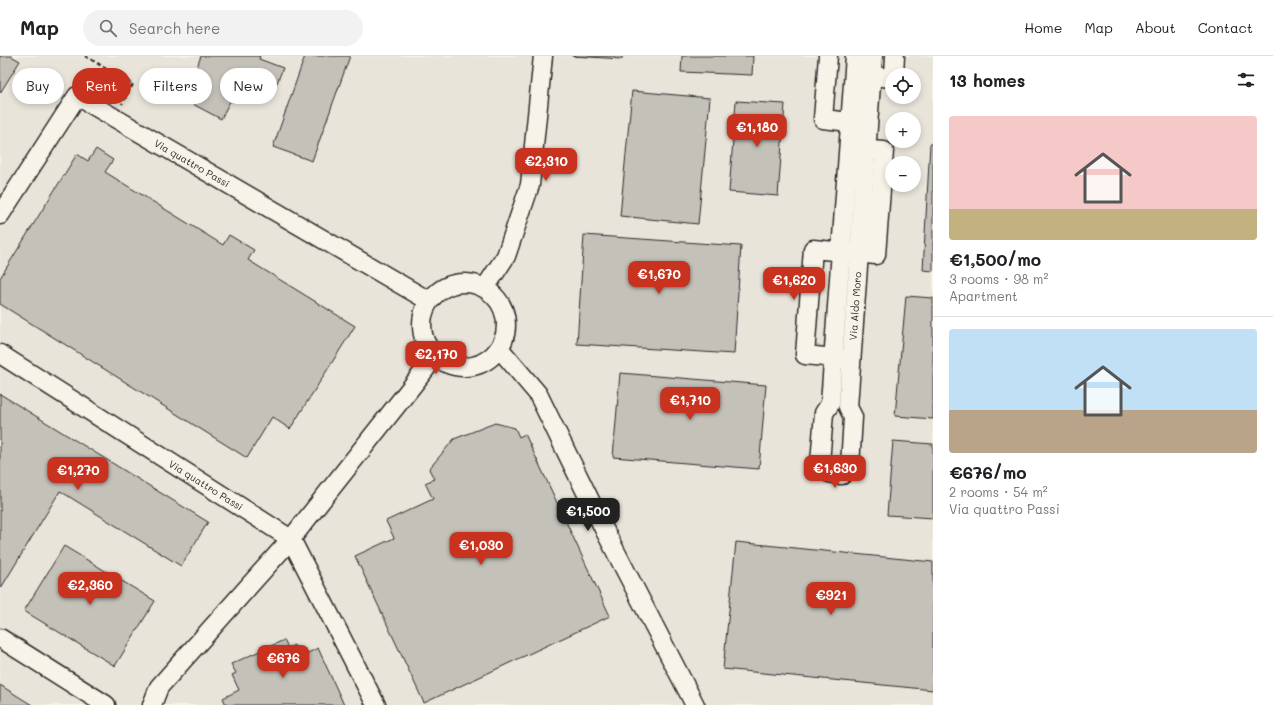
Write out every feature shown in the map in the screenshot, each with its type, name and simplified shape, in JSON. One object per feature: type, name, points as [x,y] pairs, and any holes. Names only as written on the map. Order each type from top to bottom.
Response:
[{"type":"street","points":[[484,288],[506,256],[530,186],[543,56]]},
{"type":"street","points":[[828,56],[823,119],[850,122]]},
{"type":"street","name":"Via Aldo Moro","points":[[855,56],[830,404],[824,413],[820,463],[829,473],[842,474],[850,466],[853,417],[848,407],[873,56]]},
{"type":"street","points":[[894,68],[895,56]]},
{"type":"street","points":[[872,76],[885,77]]},
{"type":"street","name":"Via quattro Passi","points":[[0,215],[77,96],[429,301]]},
{"type":"street","points":[[848,148],[866,150]]},
{"type":"street","points":[[852,359],[805,355],[813,249],[859,254]]},
{"type":"street","points":[[460,283],[473,284],[484,288],[495,297],[503,308],[506,322],[505,336],[499,348],[490,359],[476,366],[462,368],[448,365],[435,357],[427,348],[422,336],[421,324],[423,312],[429,301],[437,292],[448,286],[460,283]]},
{"type":"street","name":"Via Aldo Moro","points":[[809,297],[837,300]]},
{"type":"street","points":[[499,348],[538,394],[605,531],[695,705]]},
{"type":"street","name":"Via quattro Passi","points":[[0,354],[291,539]]},
{"type":"street","points":[[152,705],[159,687],[291,539],[435,357]]},
{"type":"street","points":[[824,413],[853,417]]},
{"type":"street","points":[[291,539],[376,705]]},
{"type":"street","points":[[0,638],[106,705]]},
{"type":"path","points":[[85,56],[133,84],[114,118]]},
{"type":"shaded area","points":[[0,56],[933,56],[933,705],[0,705]]},
{"type":"building","points":[[0,56],[11,56],[20,61],[16,68],[12,68],[12,74],[0,93]]},
{"type":"building","points":[[201,56],[260,56],[259,59],[283,68],[277,83],[277,68],[220,68],[220,104],[228,104],[221,119],[193,104],[212,104],[212,68],[197,68]]},
{"type":"building","points":[[305,56],[350,56],[312,161],[273,147]]},
{"type":"building","points":[[572,56],[622,56],[622,59]]},
{"type":"building","points":[[682,56],[753,56],[752,75],[681,72]]},
{"type":"building","points":[[632,91],[710,98],[698,224],[620,216]]},
{"type":"building","points":[[736,101],[785,104],[778,196],[729,192]]},
{"type":"building","points":[[930,144],[933,144],[933,271],[923,270]]},
{"type":"building","points":[[96,149],[113,160],[105,172],[223,245],[229,235],[254,250],[248,260],[355,326],[290,429],[272,417],[247,458],[0,304],[0,278],[77,154],[88,161]]},
{"type":"building","points":[[584,235],[741,246],[734,354],[577,344]]},
{"type":"building","points":[[906,296],[933,298],[933,419],[895,416]]},
{"type":"building","points":[[620,373],[766,385],[759,469],[613,457]]},
{"type":"building","points":[[0,394],[208,522],[181,566],[60,491],[1,588]]},
{"type":"building","points":[[495,423],[515,428],[519,437],[525,434],[610,616],[424,703],[355,556],[394,538],[386,521],[433,499],[425,483],[434,479],[429,469],[454,439]]},
{"type":"building","points":[[893,441],[933,444],[933,518],[887,515]]},
{"type":"building","points":[[736,542],[933,562],[933,690],[723,669]]},
{"type":"building","points":[[64,546],[155,601],[115,666],[24,611]]},
{"type":"building","points":[[284,640],[288,648],[294,645],[300,657],[318,648],[344,705],[226,705],[223,698],[239,690],[232,675],[236,673],[231,664]]},
{"type":"building","points":[[0,685],[32,705],[0,705]]}]
